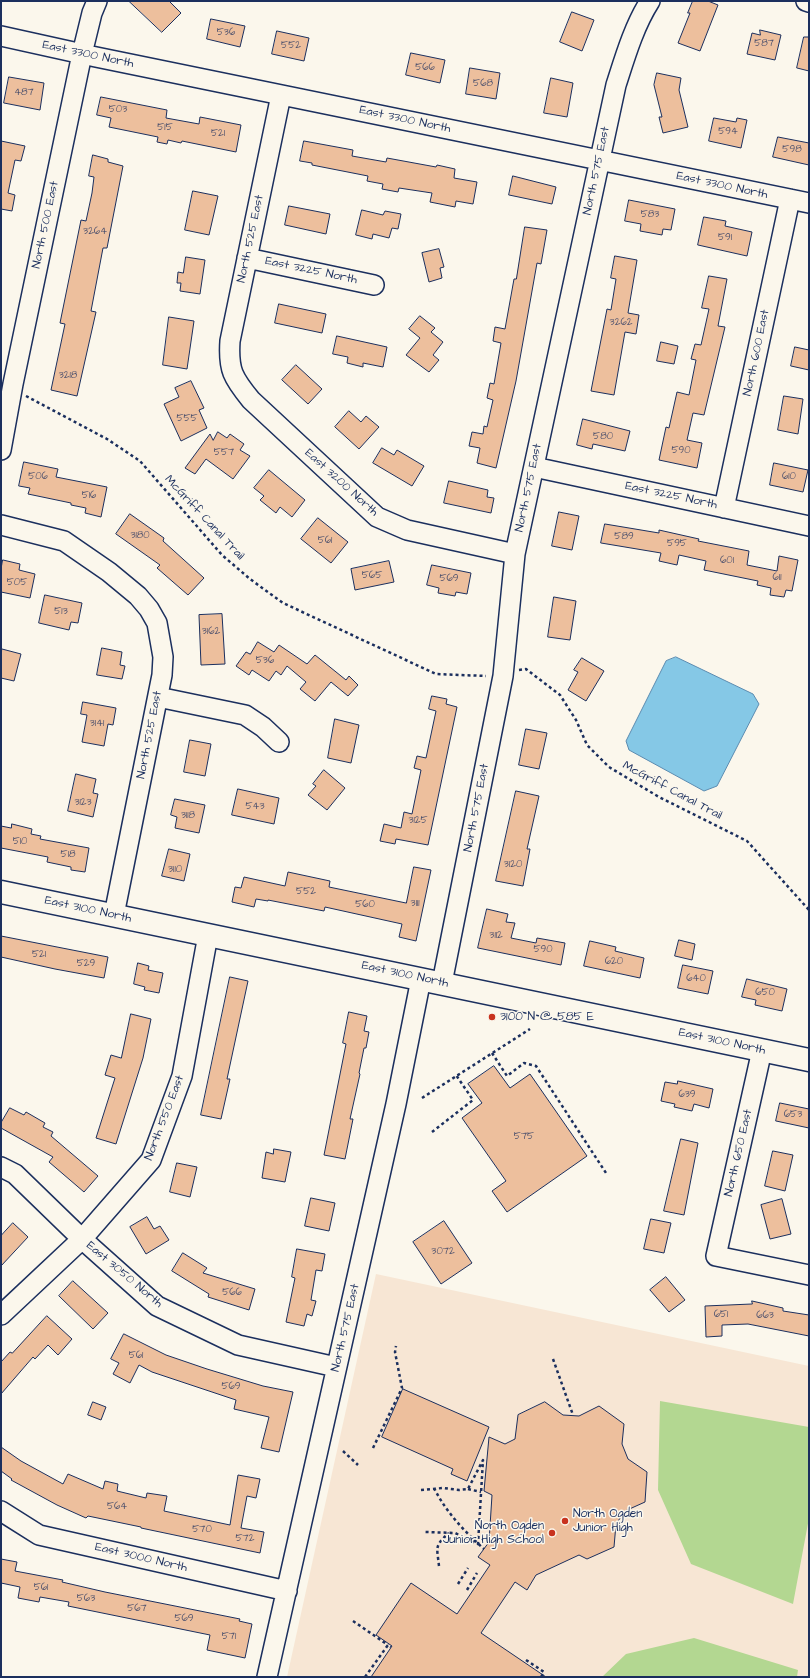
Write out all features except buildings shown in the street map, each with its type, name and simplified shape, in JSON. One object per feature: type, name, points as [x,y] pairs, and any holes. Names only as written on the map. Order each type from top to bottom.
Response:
[{"type":"main road","name":"East 3100 North","points":[[1,892],[809,1060]]},
{"type":"street","name":"North 500 East","points":[[1,450],[13,384],[82,54],[92,13],[97,1]]},
{"type":"street","name":"North 575 East","points":[[442,984],[503,676],[515,554],[616,85],[630,44],[644,11],[650,1]]},
{"type":"street","name":"East 3300 North","points":[[1,36],[82,54],[809,203]]},
{"type":"street","name":"North 525 East","points":[[236,382],[231,370],[229,356],[230,341],[281,95]]},
{"type":"street","name":"North 600 East","points":[[724,508],[790,199]]},
{"type":"street","name":"East 3225 North","points":[[247,258],[374,285]]},
{"type":"street","name":"East 3200 North","points":[[236,382],[251,400],[377,517],[407,530],[515,554]]},
{"type":"street","name":"East 3225 North","points":[[534,467],[809,526]]},
{"type":"street","name":"North 525 East","points":[[1,525],[64,541],[110,572],[138,596],[149,609],[156,623],[163,657],[162,675],[114,915]]},
{"type":"street","points":[[158,696],[245,715],[263,727],[278,742]]},
{"type":"street","name":"North 550 East","points":[[1,1315],[82,1239],[151,1160],[182,1076],[208,935]]},
{"type":"street","name":"North 575 East","points":[[267,1677],[336,1367],[347,1328],[396,1104],[421,979]]},
{"type":"street","name":"North 650 East","points":[[762,1050],[716,1256],[809,1275]]},
{"type":"street","name":"East 3050 North","points":[[1,1167],[15,1174],[82,1239],[157,1306],[238,1345],[336,1367]]},
{"type":"street","name":"East 3000 North","points":[[1,1510],[39,1534],[287,1591]]},
{"type":"path","name":"McGriff Canal Trail","points":[[25,395],[107,439],[140,461],[222,555],[250,579],[283,603],[436,674],[489,676]]},
{"type":"path","name":"McGriff Canal Trail","points":[[518,670],[526,669],[560,695],[576,720],[587,745],[609,767],[659,796],[747,841],[809,910]]},
{"type":"path","points":[[422,1098],[530,1029]]},
{"type":"path","points":[[492,1053],[507,1076],[524,1064],[536,1066],[606,1173]]},
{"type":"path","points":[[432,1132],[472,1100],[456,1075]]},
{"type":"path","points":[[373,1448],[402,1388],[394,1352],[396,1346]]},
{"type":"path","points":[[553,1359],[573,1415]]},
{"type":"path","points":[[343,1451],[358,1465]]},
{"type":"path","points":[[468,1489],[483,1460],[478,1544]]},
{"type":"path","points":[[434,1488],[454,1520],[484,1549]]},
{"type":"path","points":[[421,1490],[434,1488],[468,1489],[481,1492]]},
{"type":"path","points":[[425,1532],[455,1533],[478,1544]]},
{"type":"path","points":[[439,1566],[437,1549],[439,1542],[450,1533]]},
{"type":"path","points":[[458,1584],[468,1568]]},
{"type":"path","points":[[466,1590],[477,1573]]},
{"type":"path","points":[[353,1621],[391,1647]]},
{"type":"path","points":[[365,1677],[388,1645]]},
{"type":"path","points":[[526,1660],[544,1672],[541,1677]]},
{"type":"shaded area","name":"North Ogden Junior High","points":[[376,1274],[809,1366],[809,1677],[287,1677]]},
{"type":"green space","points":[[660,1401],[809,1427],[809,1518],[793,1604],[691,1564],[658,1490]]},
{"type":"green space","points":[[694,1638],[798,1670],[797,1677],[602,1677],[626,1654]]},
{"type":"water","points":[[676,657],[753,694],[759,704],[717,786],[704,791],[629,750],[626,741],[666,661]]},
{"type":"place","name":"3100 N @ 585 E","points":[[492,1017]]},
{"type":"place","name":"North Ogden Junior High","points":[[565,1521]]},
{"type":"place","name":"North Ogden Junior High School","points":[[552,1533]]}]
